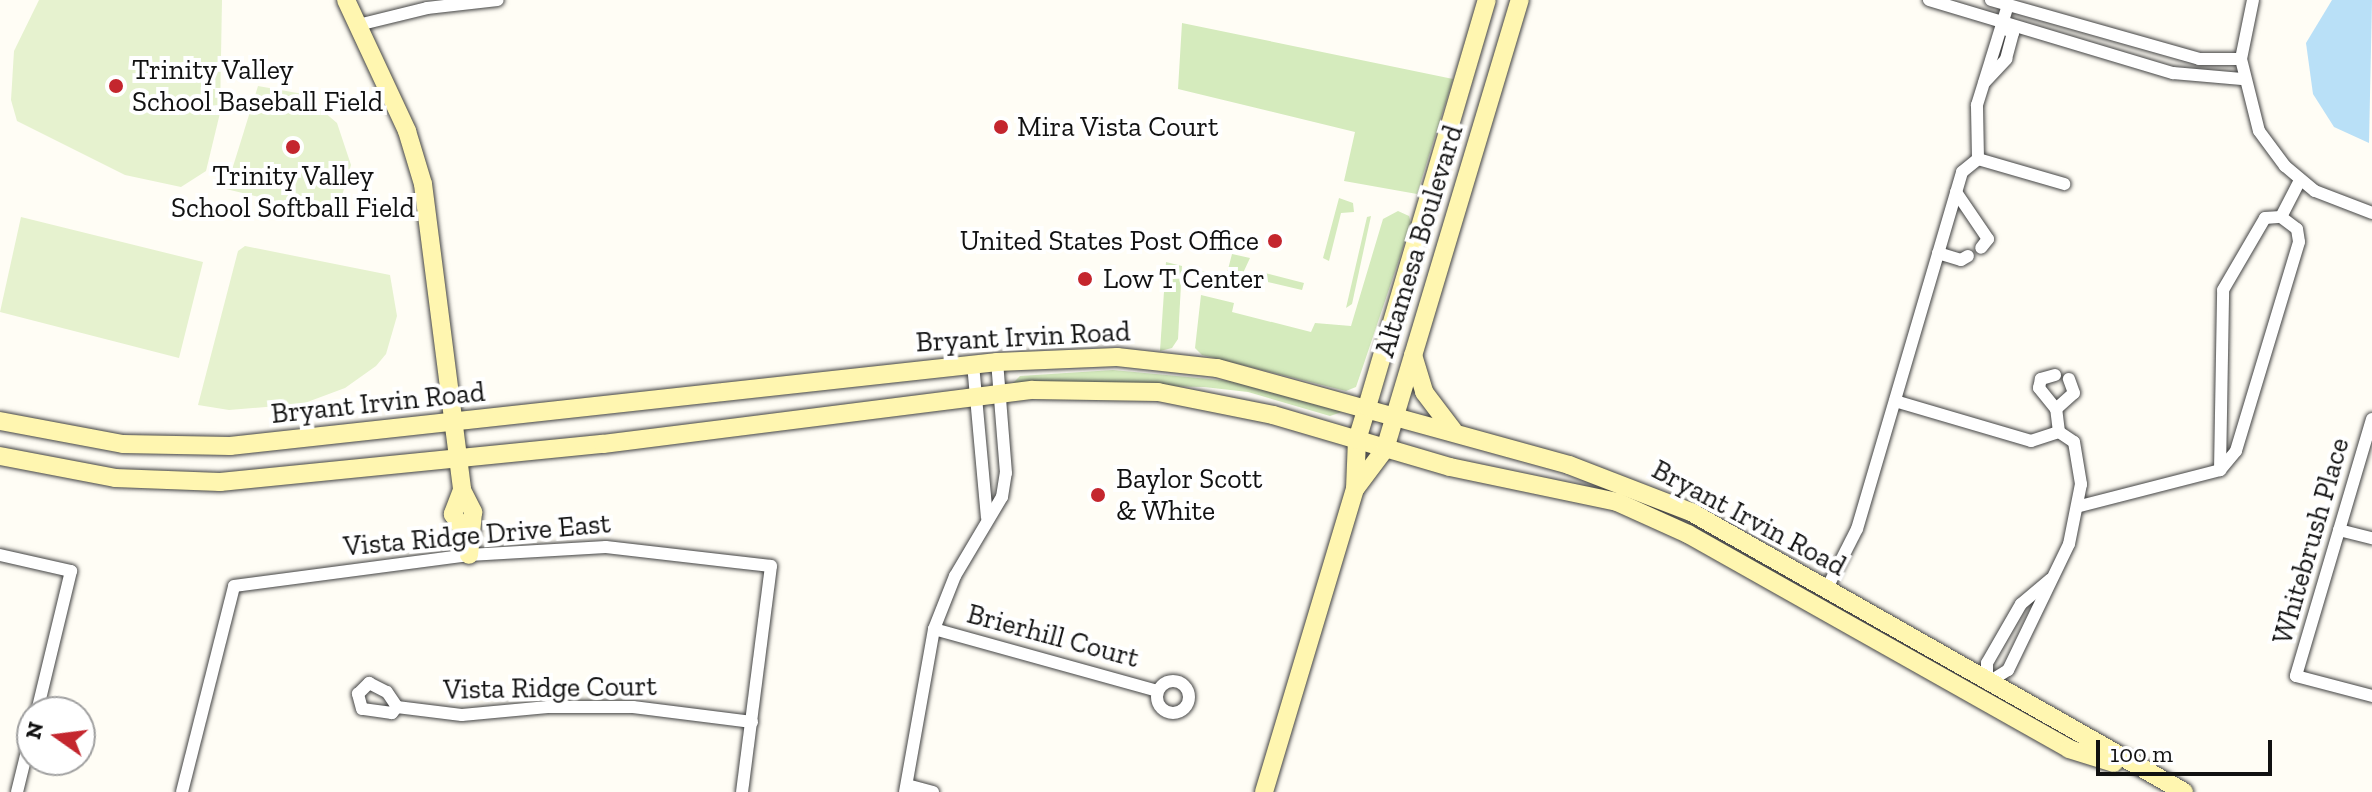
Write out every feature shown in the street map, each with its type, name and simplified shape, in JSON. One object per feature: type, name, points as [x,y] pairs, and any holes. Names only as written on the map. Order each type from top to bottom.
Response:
[{"type":"main road","points":[[346,0],[407,131],[423,184],[462,490],[473,512],[467,536],[469,555]]},
{"type":"main road","name":"Altamesa Boulevard","points":[[1264,792],[1355,489],[1357,440],[1487,0]]},
{"type":"main road","name":"Altamesa Boulevard","points":[[1355,489],[1385,449],[1520,0]]},
{"type":"main road","points":[[1413,355],[1424,392],[1454,432]]},
{"type":"main road","name":"Bryant Irvin Road","points":[[0,421],[71,437],[173,447],[453,424],[973,364],[1094,357],[1183,362],[1367,407],[1569,465],[1677,506],[1826,590],[2069,749],[2155,776],[2184,792]]},
{"type":"main road","name":"Bryant Irvin Road","points":[[0,456],[174,483],[459,459],[999,393],[1095,388],[1158,392],[1273,415],[1385,449],[1617,502],[1688,534],[1983,690]]},
{"type":"street","points":[[358,25],[427,8],[498,0]]},
{"type":"street","points":[[1929,0],[2003,25],[2173,73],[2242,79]]},
{"type":"street","points":[[1991,0],[2199,59],[2241,59]]},
{"type":"street","points":[[2253,0],[2241,59],[2242,79],[2259,131],[2300,180],[2331,201],[2372,213]]},
{"type":"street","points":[[2003,25],[2008,5]]},
{"type":"street","points":[[1978,159],[1977,105],[1982,85],[2006,59],[2013,33],[2003,25]]},
{"type":"street","points":[[1978,159],[2064,184]]},
{"type":"street","points":[[1826,590],[1857,529],[1962,172],[1978,159]]},
{"type":"street","points":[[2281,217],[2300,180]]},
{"type":"street","points":[[1956,192],[1988,239],[1981,248]]},
{"type":"street","points":[[2080,506],[2220,470],[2236,451],[2299,242],[2297,229],[2281,217],[2265,218],[2223,290],[2220,470]]},
{"type":"street","points":[[1938,253],[1961,260],[1968,256]]},
{"type":"street","points":[[933,792],[906,788],[934,629],[987,517],[1002,497],[1004,461],[997,362]]},
{"type":"street","points":[[973,364],[987,517]]},
{"type":"street","points":[[1983,690],[2008,670],[2019,650],[2080,506],[2074,442],[2059,432],[2056,409],[2039,388],[2041,379],[2055,375]]},
{"type":"street","points":[[2056,409],[2074,393],[2069,379]]},
{"type":"street","points":[[1895,401],[2031,441],[2059,432]]},
{"type":"street","name":"Whitebrush Place","points":[[2372,419],[2296,676],[2372,696]]},
{"type":"street","points":[[982,463],[1004,461]]},
{"type":"street","points":[[2339,530],[2372,538]]},
{"type":"street","name":"Vista Ridge Drive East","points":[[182,792],[234,586],[469,555],[606,547],[771,566],[752,722]]},
{"type":"street","points":[[0,555],[71,571],[41,696]]},
{"type":"street","points":[[1983,690],[1987,663],[2021,604],[2050,580]]},
{"type":"street","name":"Brierhill Court","points":[[934,629],[1158,691]]},
{"type":"street","points":[[2000,640],[2019,650]]},
{"type":"street","name":"Vista Ridge Court","points":[[397,707],[462,715],[619,707],[752,722]]},
{"type":"street","points":[[742,792],[752,722]]},
{"type":"green space","name":"Trinity Valley School Baseball Field","points":[[39,0],[222,0],[220,113],[206,171],[181,187],[125,175],[17,121],[11,100],[14,51]]},
{"type":"green space","points":[[1182,23],[1453,79],[1417,194],[1344,181],[1355,132],[1178,89]]},
{"type":"green space","name":"Trinity Valley School Softball Field","points":[[258,86],[303,94],[337,123],[351,165],[336,216],[226,189]]},
{"type":"green space","points":[[1339,198],[1353,203],[1354,212],[1341,213],[1329,261],[1323,258]]},
{"type":"green space","points":[[1398,211],[1409,216],[1411,224],[1356,387],[1346,391],[1202,355],[1195,348],[1201,295],[1234,303],[1232,312],[1311,332],[1315,323],[1351,326],[1383,219]]},
{"type":"green space","points":[[1371,216],[1352,304],[1346,308],[1367,217]]},
{"type":"green space","points":[[21,217],[203,262],[179,358],[0,312]]},
{"type":"green space","points":[[245,246],[390,275],[397,316],[386,354],[376,366],[345,388],[302,404],[229,410],[198,405],[238,251]]},
{"type":"green space","points":[[1232,254],[1250,258],[1237,286],[1200,277],[1199,270],[1226,277]]},
{"type":"green space","points":[[1166,262],[1182,266],[1178,339],[1172,348],[1160,351]]},
{"type":"green space","points":[[1257,271],[1304,283],[1302,290],[1255,279]]},
{"type":"green space","points":[[1113,370],[1230,381],[1342,412],[1330,416],[1248,392],[1204,387],[1013,383],[1020,376]]},
{"type":"water","points":[[2332,0],[2372,0],[2369,143],[2334,127],[2313,94],[2306,43]]},
{"type":"place","name":"Trinity Valley School Baseball Field","points":[[116,86]]},
{"type":"place","name":"Mira Vista Court","points":[[1001,127]]},
{"type":"place","name":"Trinity Valley School Softball Field","points":[[293,147]]},
{"type":"place","name":"United States Post Office","points":[[1275,241]]},
{"type":"place","name":"Low T Center","points":[[1085,279]]},
{"type":"place","name":"Baylor Scott & White","points":[[1098,495]]}]
